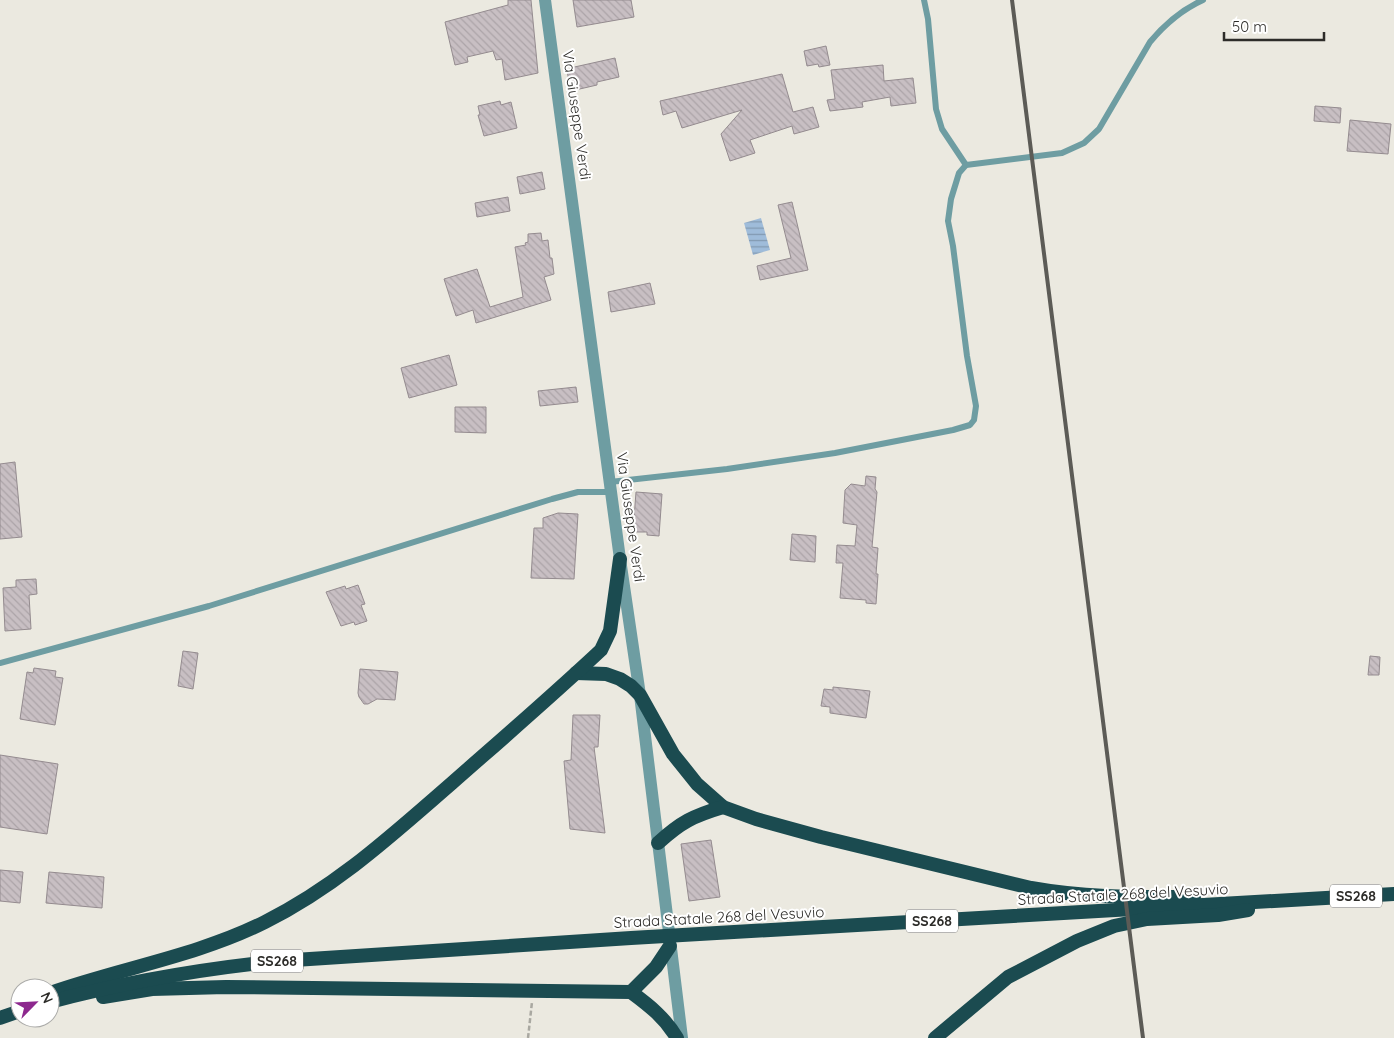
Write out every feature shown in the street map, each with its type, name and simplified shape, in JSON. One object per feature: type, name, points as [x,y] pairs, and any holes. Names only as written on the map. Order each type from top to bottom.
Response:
[{"type":"highway","points":[[60,990],[211,945],[264,922],[318,893],[372,853],[602,650],[610,631],[620,559]]},
{"type":"highway","points":[[576,673],[606,674],[620,679],[640,695],[673,754],[697,784],[723,807],[756,819],[820,837],[1031,888],[1109,904],[1218,915],[1318,898]]},
{"type":"highway","points":[[658,843],[676,827],[700,814],[723,807]]},
{"type":"highway","name":"Strada Statale 268 del Vesuvio","points":[[1146,908],[1394,894]]},
{"type":"highway","name":"Strada Statale 268 del Vesuvio","points":[[60,1001],[144,980],[234,965],[337,956],[755,931],[1109,904]]},
{"type":"highway","points":[[935,1038],[1008,977],[1077,941],[1114,926],[1146,908]]},
{"type":"highway","points":[[631,992],[656,967],[670,946]]},
{"type":"highway","points":[[60,1002],[152,990],[226,986],[631,992],[652,1007],[669,1025],[677,1038]]},
{"type":"street","name":"Via Giuseppe Verdi","points":[[544,0],[640,695],[682,1038]]},
{"type":"lane","points":[[924,0],[928,19],[936,109],[942,129],[966,165]]},
{"type":"lane","points":[[0,663],[209,606],[552,498],[578,492],[834,453],[970,425],[974,420],[976,406],[966,356],[953,246],[948,221],[950,199],[960,173],[966,165],[1062,153],[1084,142],[1099,129],[1150,42],[1160,29],[1173,17],[1203,0]]},
{"type":"path","points":[[528,1038],[533,991]]},
{"type":"water","points":[[761,218],[770,250],[753,255],[744,223]]},
{"type":"building","points":[[508,0],[531,0],[538,73],[505,80],[502,59],[496,60],[493,51],[467,57],[468,62],[455,65],[445,22],[508,5]]},
{"type":"building","points":[[573,0],[631,0],[634,17],[577,27]]},
{"type":"building","points":[[826,46],[830,65],[819,67],[818,64],[807,66],[804,51]]},
{"type":"building","points":[[615,58],[619,77],[597,82],[597,85],[571,91],[567,71],[570,68]]},
{"type":"building","points":[[883,65],[884,81],[913,78],[916,103],[891,106],[890,97],[862,102],[863,107],[830,111],[827,100],[835,99],[831,70]]},
{"type":"building","points":[[782,74],[793,112],[813,107],[819,127],[794,134],[792,126],[750,140],[755,153],[730,161],[721,134],[742,110],[682,128],[676,111],[663,115],[660,101]]},
{"type":"building","points":[[500,101],[501,105],[511,102],[517,128],[484,136],[478,115],[480,115],[478,106]]},
{"type":"building","points":[[1315,106],[1341,108],[1340,123],[1314,121]]},
{"type":"building","points":[[1350,120],[1391,124],[1388,154],[1347,151]]},
{"type":"building","points":[[542,172],[545,189],[520,194],[517,177]]},
{"type":"building","points":[[508,197],[510,211],[477,217],[475,203]]},
{"type":"building","points":[[792,202],[808,270],[760,280],[757,266],[791,258],[778,205]]},
{"type":"building","points":[[541,233],[542,241],[548,240],[550,258],[552,258],[554,274],[544,277],[551,300],[476,323],[473,310],[456,316],[444,279],[477,269],[490,307],[523,297],[515,247],[526,245],[528,234]]},
{"type":"building","points":[[650,283],[655,304],[611,312],[608,292]]},
{"type":"building","points":[[449,355],[457,385],[409,398],[401,368]]},
{"type":"building","points":[[576,387],[578,402],[540,406],[538,391]]},
{"type":"building","points":[[455,407],[486,407],[486,433],[455,432]]},
{"type":"building","points":[[15,462],[22,537],[0,539],[0,464]]},
{"type":"building","points":[[866,476],[876,477],[875,489],[877,492],[872,547],[878,548],[876,604],[866,603],[866,600],[840,598],[843,563],[836,563],[837,545],[855,546],[857,525],[843,523],[845,490],[851,484],[865,486]]},
{"type":"building","points":[[636,492],[662,494],[659,536],[647,535],[647,532],[633,532]]},
{"type":"building","points":[[558,513],[578,514],[574,579],[531,578],[534,528],[543,528],[543,518]]},
{"type":"building","points":[[792,534],[816,536],[815,562],[790,560]]},
{"type":"building","points":[[36,579],[37,594],[29,595],[31,629],[5,631],[3,588],[16,587],[16,580]]},
{"type":"building","points":[[358,585],[365,604],[361,605],[367,621],[355,625],[354,622],[341,626],[326,592],[345,586],[346,589]]},
{"type":"building","points":[[183,651],[198,653],[193,689],[178,686]]},
{"type":"building","points":[[1370,656],[1380,657],[1379,675],[1368,675]]},
{"type":"building","points":[[34,668],[56,671],[55,677],[63,678],[55,725],[20,719],[27,672],[33,673]]},
{"type":"building","points":[[360,669],[398,672],[395,700],[377,699],[364,704],[358,693]]},
{"type":"building","points":[[833,687],[870,691],[866,718],[830,713],[830,707],[821,706],[824,689],[833,690]]},
{"type":"building","points":[[573,715],[600,715],[598,747],[594,747],[605,833],[570,829],[564,761],[571,760]]},
{"type":"building","points":[[0,755],[58,764],[47,834],[0,827]]},
{"type":"building","points":[[711,840],[720,897],[689,901],[681,844]]},
{"type":"building","points":[[0,870],[23,872],[20,903],[0,901]]},
{"type":"building","points":[[49,872],[104,877],[102,908],[46,903]]},
{"type":"railway","points":[[1012,0],[1143,1038]]}]
